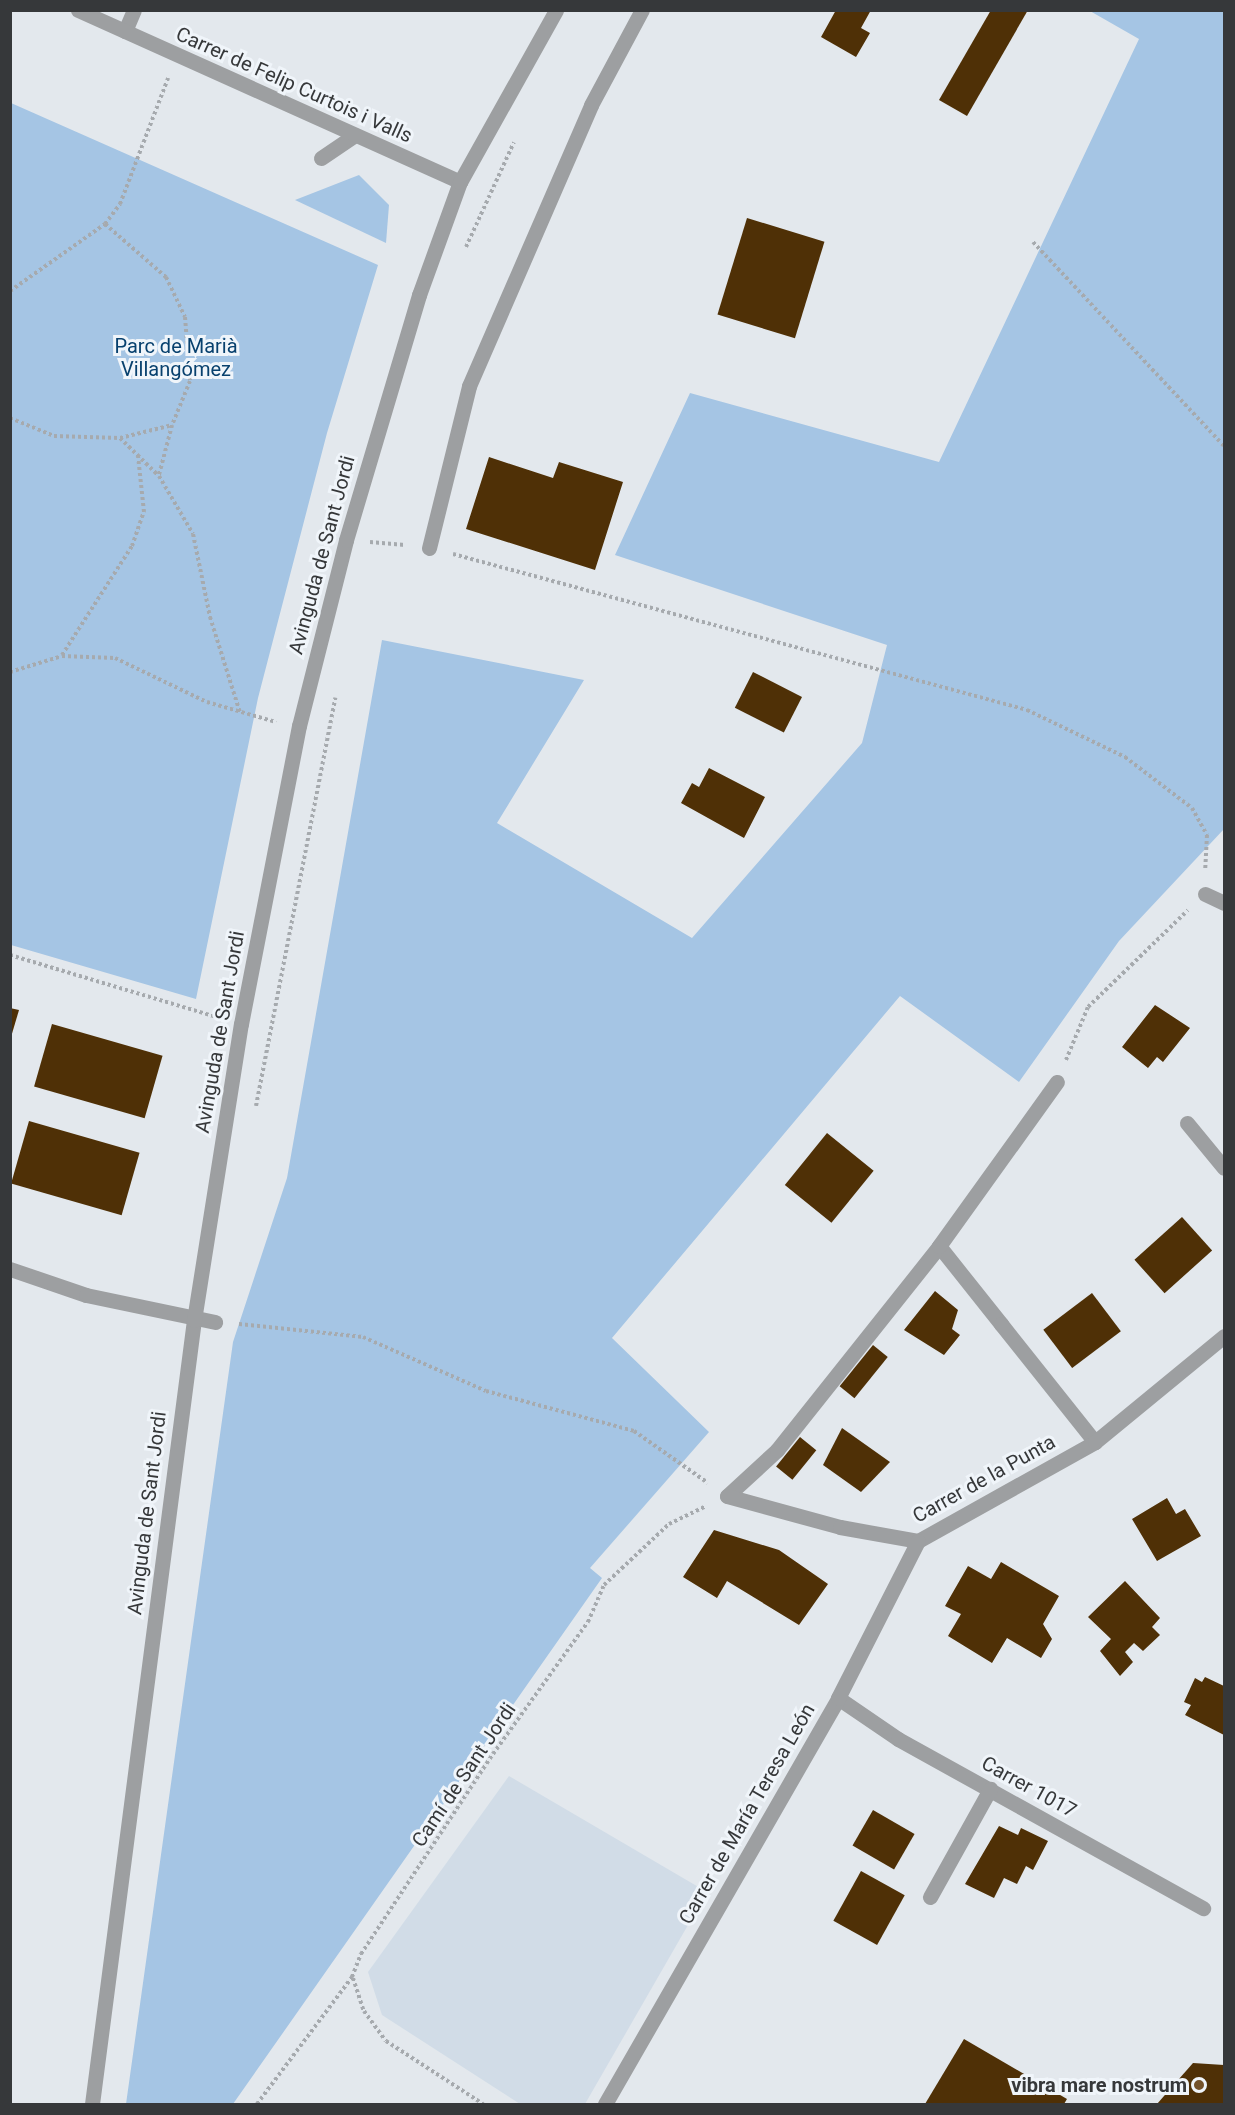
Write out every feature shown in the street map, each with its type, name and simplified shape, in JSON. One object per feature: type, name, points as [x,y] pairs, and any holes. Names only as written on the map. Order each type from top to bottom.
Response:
[{"type":"street","name":"Carrer de Felip Curtois i Valls","points":[[78,10],[460,182]]},
{"type":"street","points":[[125,31],[134,10]]},
{"type":"street","name":"Avinguda de Sant Jordi","points":[[92,2104],[194,1320],[241,1024],[299,726],[346,540],[419,295],[460,182],[556,10]]},
{"type":"street","points":[[429,548],[469,386],[591,105],[642,10]]},
{"type":"street","points":[[321,158],[355,135]]},
{"type":"street","points":[[1204,894],[1224,903]]},
{"type":"street","points":[[728,1496],[777,1450],[939,1246],[1057,1082]]},
{"type":"street","points":[[1187,1123],[1224,1168]]},
{"type":"street","points":[[939,1246],[1095,1442]]},
{"type":"street","points":[[10,1269],[86,1295],[194,1320],[215,1322]]},
{"type":"street","name":"Carrer de la Punta","points":[[728,1496],[840,1527],[918,1541],[1095,1442],[1224,1336]]},
{"type":"street","name":"Carrer de María Teresa León","points":[[605,2104],[838,1698],[918,1541]]},
{"type":"street","name":"Carrer 1017","points":[[838,1698],[898,1739],[1203,1908]]},
{"type":"street","points":[[930,1897],[990,1789]]},
{"type":"path","points":[[10,291],[105,224],[120,204],[177,56]]},
{"type":"path","points":[[464,250],[517,135]]},
{"type":"path","points":[[105,224],[166,277],[185,317],[190,381],[172,425],[159,476]]},
{"type":"path","points":[[1033,242],[1224,446]]},
{"type":"path","points":[[10,418],[54,436],[120,438],[172,425]]},
{"type":"path","points":[[120,438],[159,476],[193,534],[210,617],[240,713]]},
{"type":"path","points":[[62,656],[132,546],[144,512],[138,456]]},
{"type":"path","points":[[368,553],[374,531]]},
{"type":"path","points":[[346,540],[429,548],[1027,710],[1125,757],[1192,808],[1207,835],[1204,894],[1088,1007],[1057,1082]]},
{"type":"path","points":[[10,672],[62,656],[115,658],[240,713],[299,726]]},
{"type":"path","points":[[254,1118],[338,685]]},
{"type":"path","points":[[10,955],[241,1024]]},
{"type":"path","points":[[215,1322],[363,1337],[486,1391],[634,1431],[728,1496]]},
{"type":"path","name":"Camí de Sant Jordi","points":[[257,2104],[352,1977],[361,1954],[493,1754],[588,1622],[604,1585],[669,1524],[728,1496]]},
{"type":"path","points":[[352,1977],[364,2011],[386,2041],[483,2104]]},
{"type":"shaded area","points":[[509,1776],[707,1892],[585,2104],[520,2104],[382,2015],[368,1972]]},
{"type":"green space","points":[[1090,11],[1224,11],[1224,829],[1119,941],[1019,1082],[900,996],[612,1338],[709,1432],[590,1568],[602,1578],[233,2104],[126,2104],[233,1342],[287,1178],[382,640],[584,680],[497,823],[692,938],[862,743],[887,645],[615,555],[690,393],[939,462],[1139,39]]},
{"type":"green space","name":"Parc de Marià Villangómez","points":[[11,103],[378,265],[327,433],[258,698],[196,999],[11,945]]},
{"type":"green space","points":[[359,175],[389,205],[386,243],[295,200]]},
{"type":"building","points":[[836,10],[871,10],[861,28],[870,33],[856,57],[821,37]]},
{"type":"building","points":[[991,10],[1028,10],[967,116],[939,100]]},
{"type":"building","points":[[747,218],[824,242],[795,338],[717,315]]},
{"type":"building","points":[[489,457],[553,478],[559,462],[623,482],[595,570],[466,529]]},
{"type":"building","points":[[753,672],[802,697],[784,733],[735,708]]},
{"type":"building","points":[[709,768],[765,797],[744,838],[681,803],[692,783],[699,787]]},
{"type":"building","points":[[1155,1005],[1190,1028],[1163,1062],[1157,1057],[1148,1068],[1122,1047]]},
{"type":"building","points":[[10,1008],[19,1010],[11,1037],[10,1037]]},
{"type":"building","points":[[52,1024],[163,1056],[145,1118],[34,1086]]},
{"type":"building","points":[[29,1121],[140,1153],[122,1215],[11,1183]]},
{"type":"building","points":[[827,1133],[874,1171],[831,1223],[785,1185]]},
{"type":"building","points":[[1182,1217],[1212,1250],[1165,1293],[1134,1260]]},
{"type":"building","points":[[935,1291],[958,1310],[952,1329],[960,1335],[944,1355],[904,1330]]},
{"type":"building","points":[[1092,1293],[1121,1331],[1072,1368],[1043,1330]]},
{"type":"building","points":[[873,1345],[888,1357],[854,1398],[840,1386]]},
{"type":"building","points":[[842,1428],[890,1462],[861,1492],[823,1465]]},
{"type":"building","points":[[800,1437],[816,1450],[792,1480],[776,1467]]},
{"type":"building","points":[[1167,1498],[1176,1514],[1185,1509],[1201,1536],[1157,1561],[1132,1519]]},
{"type":"building","points":[[714,1530],[779,1550],[828,1584],[799,1625],[727,1581],[717,1598],[683,1577]]},
{"type":"building","points":[[1001,1562],[1059,1596],[1043,1624],[1052,1639],[1041,1658],[1007,1638],[992,1663],[948,1636],[961,1614],[945,1606],[968,1566],[991,1579]]},
{"type":"building","points":[[1125,1581],[1160,1618],[1152,1627],[1160,1635],[1143,1651],[1134,1643],[1125,1652],[1133,1662],[1120,1676],[1100,1651],[1111,1639],[1088,1617]]},
{"type":"building","points":[[1205,1677],[1224,1686],[1224,1735],[1185,1715],[1191,1705],[1184,1702],[1195,1678],[1202,1682]]},
{"type":"building","points":[[873,1810],[915,1834],[894,1870],[852,1846]]},
{"type":"building","points":[[999,1826],[1018,1835],[1021,1828],[1048,1841],[1033,1870],[1026,1866],[1017,1884],[1004,1878],[994,1898],[965,1884]]},
{"type":"building","points":[[861,1871],[905,1895],[877,1945],[833,1921]]},
{"type":"building","points":[[964,2039],[1067,2099],[1064,2104],[925,2104]]},
{"type":"building","name":"vibra mare nostrum","points":[[1193,2063],[1224,2065],[1224,2104],[1157,2104]]},
{"type":"place","name":"vibra mare nostrum","points":[[1199,2085]]}]
